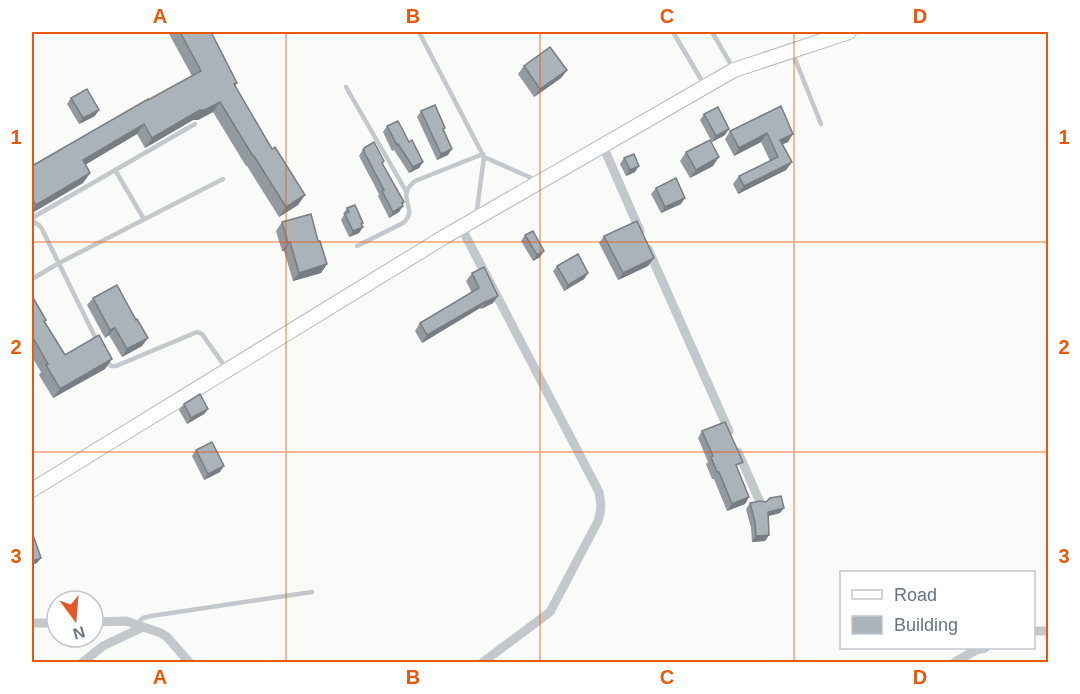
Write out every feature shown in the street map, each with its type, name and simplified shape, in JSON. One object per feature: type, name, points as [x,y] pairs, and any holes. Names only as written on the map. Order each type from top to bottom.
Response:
[{"type":"main road","points":[[32,490],[461,227],[734,70],[792,51],[824,35],[849,32]]},
{"type":"street","points":[[603,146],[732,437]]},
{"type":"street","points":[[461,227],[599,492],[601,502],[598,520],[550,612],[483,663]]},
{"type":"street","points":[[736,448],[760,502]]},
{"type":"street","points":[[105,622],[126,621],[161,633],[189,663]]},
{"type":"street","points":[[83,663],[103,646],[140,625]]},
{"type":"street","points":[[955,663],[980,649]]},
{"type":"lane","points":[[419,32],[484,155],[475,219]]},
{"type":"lane","points":[[673,32],[706,87]]},
{"type":"lane","points":[[712,32],[734,70]]},
{"type":"lane","points":[[792,51],[820,124]]},
{"type":"lane","points":[[346,87],[406,190]]},
{"type":"lane","points":[[97,342],[42,229],[32,219],[195,124]]},
{"type":"lane","points":[[357,246],[407,219],[409,210],[405,196],[406,190],[415,181],[484,155],[541,182]]},
{"type":"lane","points":[[115,170],[144,219]]},
{"type":"lane","points":[[32,279],[58,263],[223,179]]},
{"type":"lane","points":[[102,352],[111,366],[116,366],[197,332],[202,334],[228,370]]},
{"type":"lane","points":[[140,625],[143,618],[151,616],[312,592]]},
{"type":"building","points":[[180,32],[211,32],[237,83],[234,84],[272,149],[275,147],[305,195],[286,207],[220,102],[205,110],[200,110],[152,138],[144,124],[83,160],[90,173],[36,205],[32,198],[32,166],[201,71]]},
{"type":"building","points":[[550,47],[567,70],[540,89],[524,66]]},
{"type":"building","points":[[87,89],[99,110],[83,118],[71,98]]},
{"type":"building","points":[[435,105],[452,149],[441,154],[421,111]]},
{"type":"building","points":[[781,106],[793,134],[780,140],[792,162],[744,186],[739,176],[778,157],[767,133],[739,148],[730,131]]},
{"type":"building","points":[[718,107],[729,129],[716,136],[704,114]]},
{"type":"building","points":[[398,121],[409,142],[412,140],[423,162],[413,167],[387,126]]},
{"type":"building","points":[[710,140],[719,157],[696,170],[686,152]]},
{"type":"building","points":[[374,142],[384,161],[382,163],[404,202],[403,206],[393,212],[363,150]]},
{"type":"building","points":[[634,154],[639,166],[630,170],[624,158]]},
{"type":"building","points":[[676,178],[685,198],[665,207],[656,188]]},
{"type":"building","points":[[355,205],[363,227],[353,231],[345,214],[349,212],[347,208]]},
{"type":"building","points":[[311,214],[327,264],[299,273],[282,222]]},
{"type":"building","points":[[637,221],[654,258],[623,273],[604,236]]},
{"type":"building","points":[[533,231],[544,251],[537,255],[525,235]]},
{"type":"building","points":[[578,254],[588,273],[568,285],[557,266]]},
{"type":"building","points":[[484,267],[498,296],[427,335],[420,323],[479,288],[472,273]]},
{"type":"building","points":[[117,285],[148,338],[127,349],[115,328],[110,330],[93,298]]},
{"type":"building","points":[[32,296],[65,355],[99,335],[112,359],[60,389],[32,336]]},
{"type":"building","points":[[200,394],[208,409],[191,418],[184,404]]},
{"type":"building","points":[[725,422],[743,462],[736,465],[749,497],[732,504],[702,431]]},
{"type":"building","points":[[212,442],[224,466],[208,474],[196,450]]},
{"type":"building","points":[[781,496],[784,508],[768,512],[769,535],[756,536],[750,503],[766,502],[770,498]]},
{"type":"building","points":[[32,532],[41,558],[32,561]]}]
